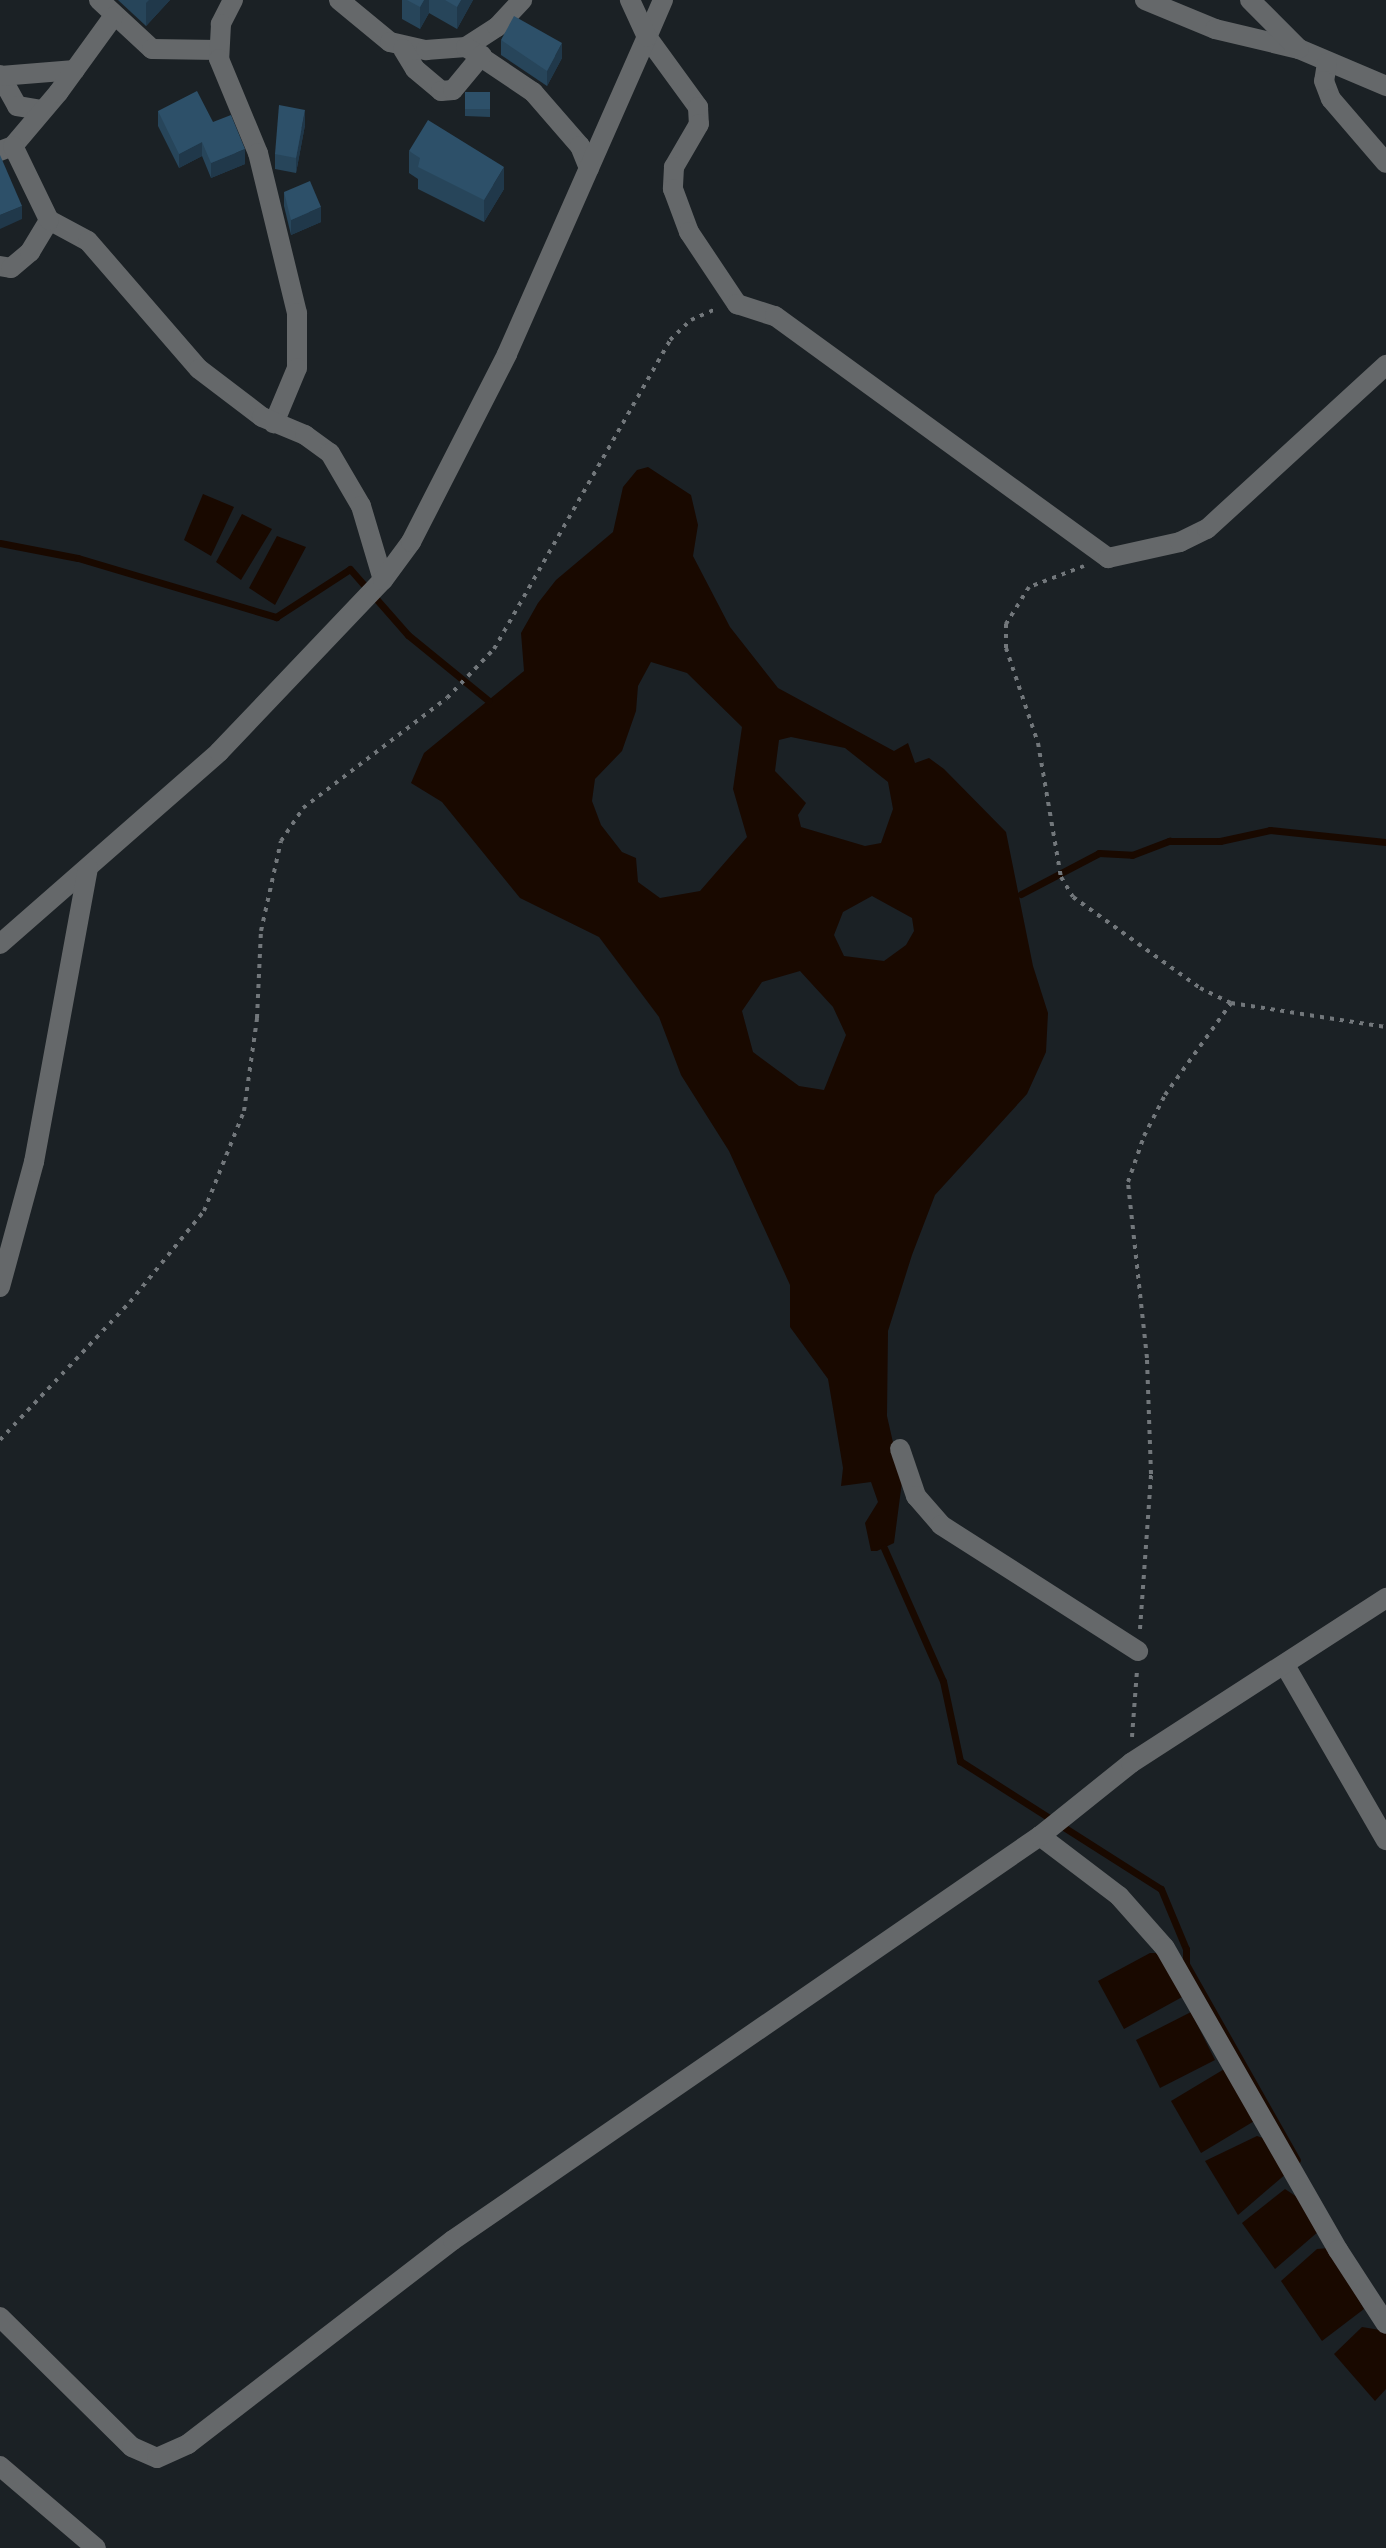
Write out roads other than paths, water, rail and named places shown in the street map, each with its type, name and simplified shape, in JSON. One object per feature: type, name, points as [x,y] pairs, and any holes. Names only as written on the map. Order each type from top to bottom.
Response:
[{"type":"street","points":[[99,0],[113,17],[152,49],[218,50]]},
{"type":"street","points":[[233,0],[221,24],[218,50],[258,153],[297,313],[297,368],[274,423]]},
{"type":"street","points":[[339,0],[375,32],[403,49],[415,69],[441,91],[453,90],[474,51],[522,0]]},
{"type":"street","points":[[630,0],[647,37],[698,107],[699,124],[674,167],[679,211],[737,304],[775,316],[1108,558],[1180,542],[1207,529],[1386,365]]},
{"type":"street","points":[[0,944],[219,752],[383,580],[447,477],[663,0]]},
{"type":"street","points":[[1145,0],[1215,29],[1299,49],[1386,86]]},
{"type":"street","points":[[1250,0],[1299,49]]},
{"type":"street","points":[[113,17],[75,70],[6,149],[49,220],[88,241],[185,357],[274,423],[320,444],[339,464],[369,527],[383,580]]},
{"type":"street","points":[[403,49],[474,51],[533,92],[580,146],[589,168]]},
{"type":"street","points":[[1327,63],[1324,81],[1331,99],[1386,163]]},
{"type":"street","points":[[41,110],[17,106],[0,76],[75,70]]},
{"type":"street","points":[[0,266],[11,268],[30,252],[49,220]]},
{"type":"street","points":[[0,1287],[34,1162],[88,868]]},
{"type":"street","points":[[900,1449],[916,1496],[941,1525],[1138,1651]]},
{"type":"street","points":[[0,2317],[132,2447],[157,2458],[188,2444],[453,2240],[1040,1836],[1131,1763],[1286,1667],[1386,1598]]},
{"type":"street","points":[[1286,1667],[1386,1840]]},
{"type":"street","points":[[1040,1836],[1112,1890],[1165,1948],[1338,2250],[1386,2324]]},
{"type":"street","points":[[0,2466],[96,2548]]},
{"type":"waterway","points":[[0,543],[78,558],[276,617],[350,569],[408,635],[489,701]]},
{"type":"waterway","points":[[1021,894],[1099,853],[1132,855],[1169,841],[1220,841],[1270,830],[1386,842]]},
{"type":"waterway","points":[[884,1548],[943,1681],[960,1761],[1161,1889],[1186,1949],[1186,1964],[1297,2160]]}]
